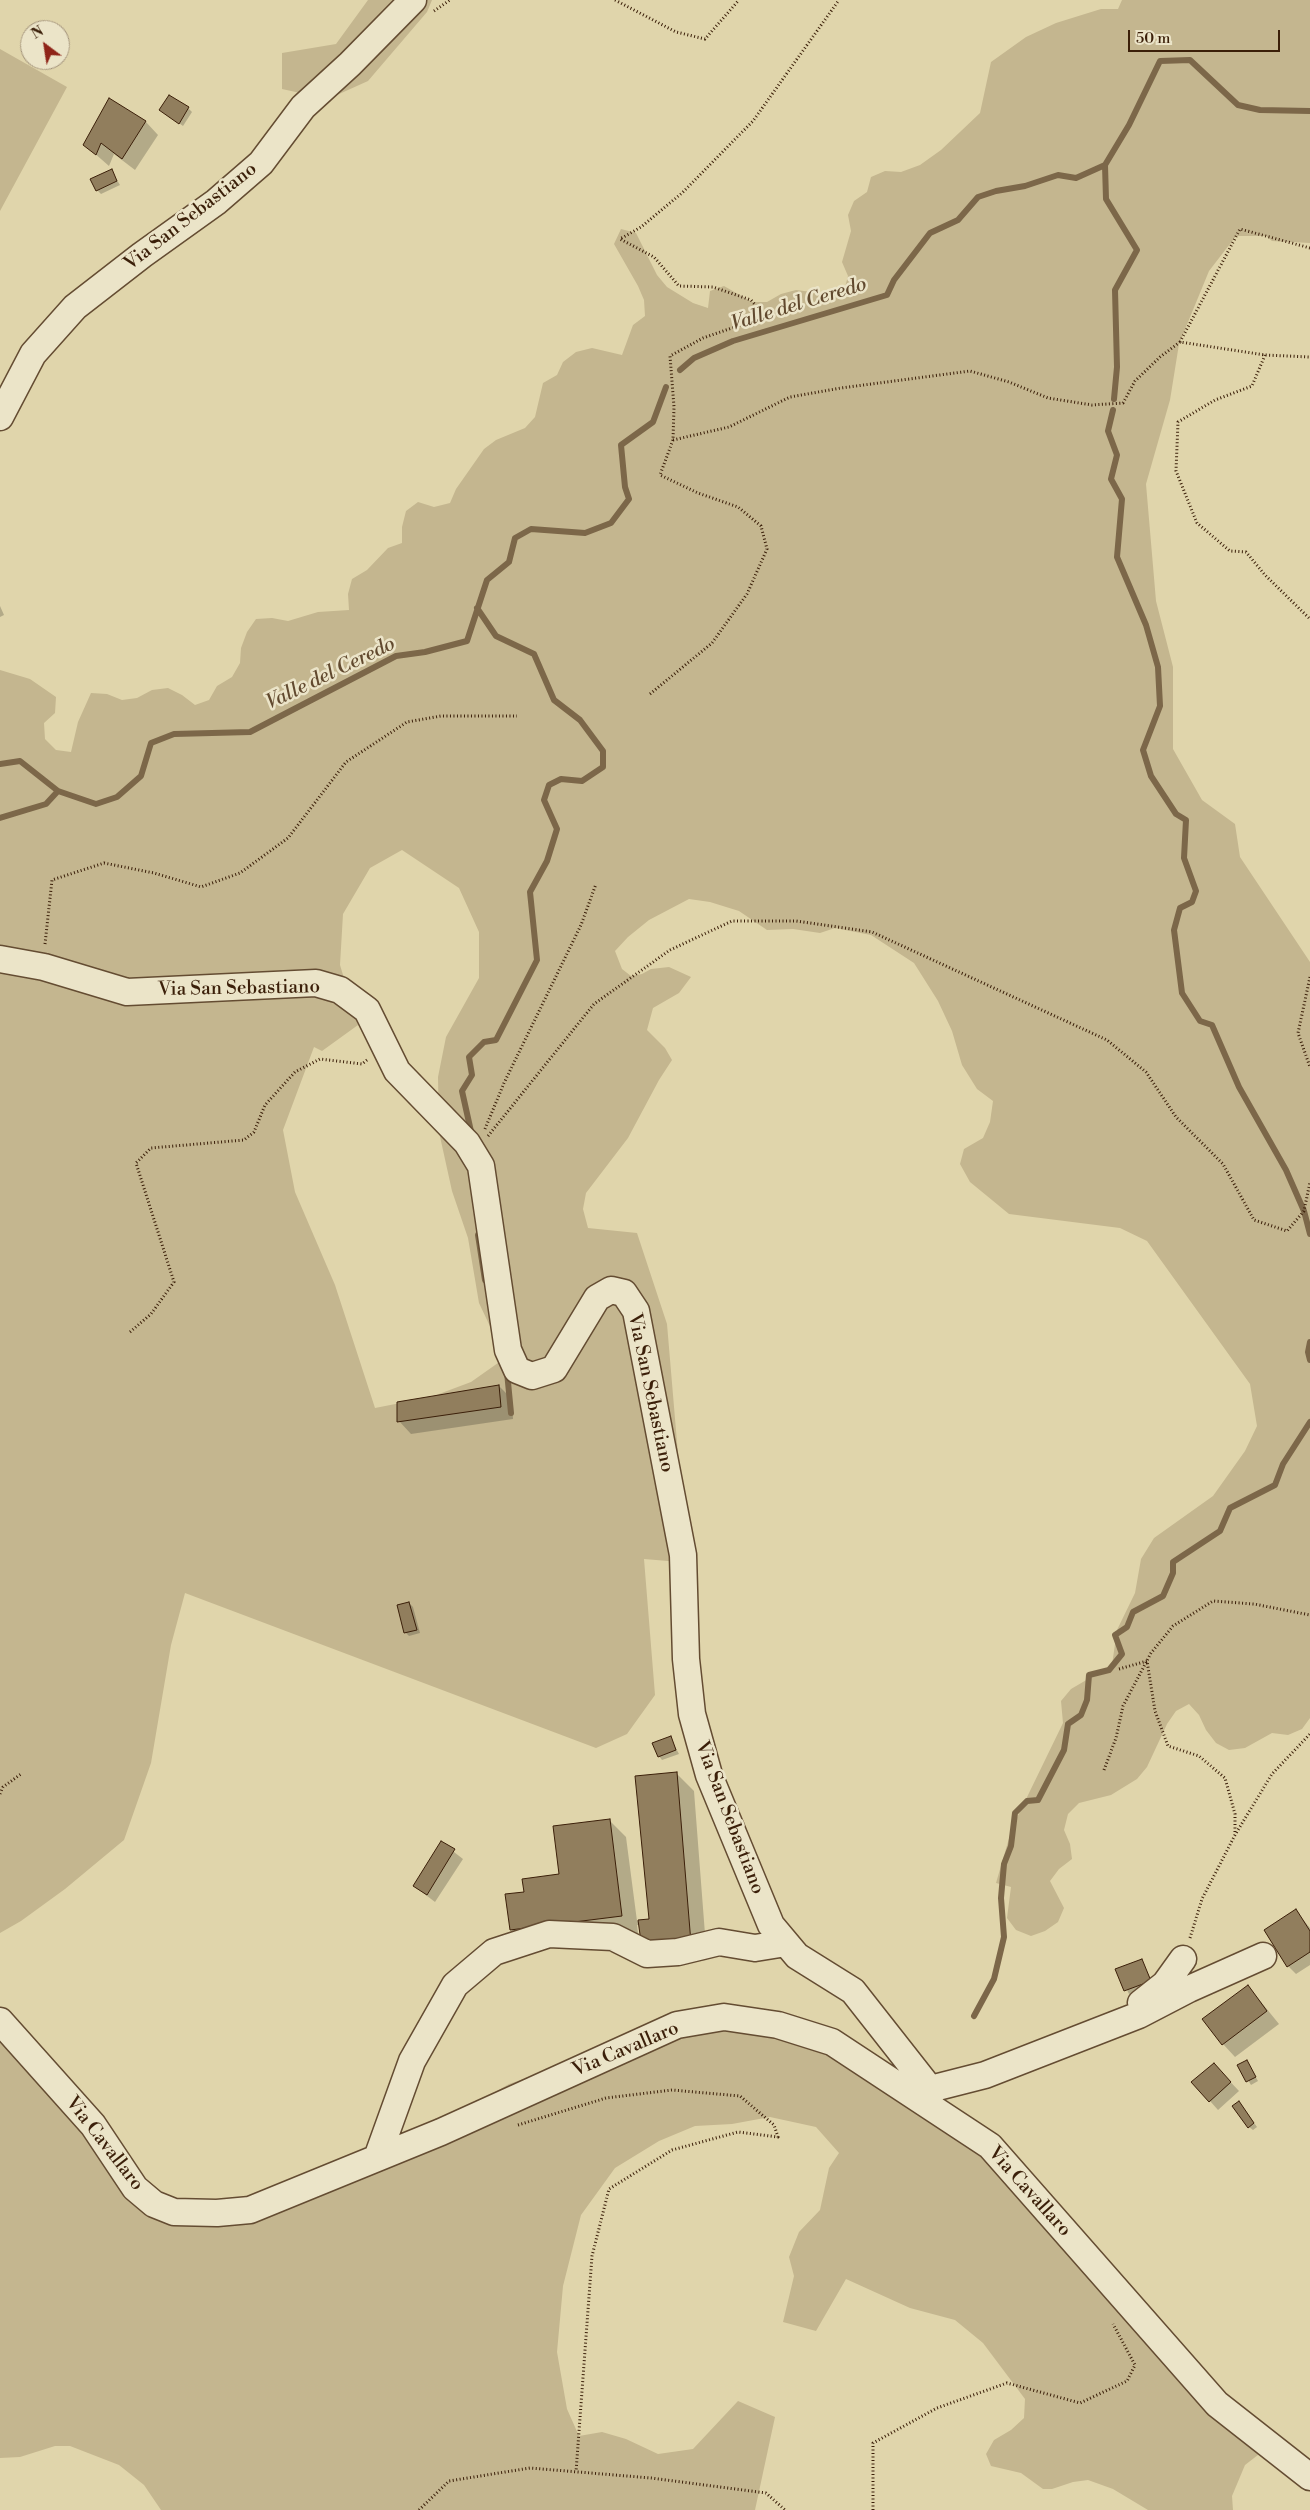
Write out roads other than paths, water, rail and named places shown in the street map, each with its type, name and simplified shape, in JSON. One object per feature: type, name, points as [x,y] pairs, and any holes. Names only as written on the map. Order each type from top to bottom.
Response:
[{"type":"street","name":"Via San Sebastiano","points":[[0,418],[33,354],[75,307],[142,255],[216,202],[261,163],[303,107],[350,64],[413,0]]},
{"type":"street","name":"Via San Sebastiano","points":[[0,960],[44,967],[127,992],[316,983],[340,990],[368,1010],[398,1071],[467,1143],[482,1166],[508,1350],[517,1370],[532,1376],[554,1369],[597,1298],[612,1290],[624,1293],[636,1311],[683,1555],[686,1658],[692,1714],[709,1775],[771,1925],[796,1956],[818,1967],[853,1991],[930,2097]]},
{"type":"street","points":[[377,2158],[412,2061],[455,1985],[494,1952],[549,1934],[613,1937],[647,1954],[678,1952],[719,1942],[755,1948],[786,1943]]},
{"type":"street","points":[[930,2097],[1118,2023],[1263,1956]]},
{"type":"street","points":[[1118,2023],[1164,1984],[1183,1959]]},
{"type":"street","name":"Via Cavallaro","points":[[0,2021],[93,2125],[135,2188],[154,2204],[174,2212],[217,2213],[250,2210],[441,2132],[677,2025],[724,2017],[778,2025],[832,2042],[930,2097],[990,2146],[1217,2404],[1310,2477]]},
{"type":"waterway","name":"Valle del Ceredo","points":[[680,370],[694,358],[733,341],[887,295],[894,280],[930,233],[958,220],[978,197],[996,191],[1025,186],[1058,175],[1076,178],[1105,165],[1129,125],[1160,61],[1190,60],[1238,105],[1260,110],[1310,111]]},
{"type":"waterway","points":[[1105,165],[1106,199],[1137,250],[1115,290],[1117,367],[1114,399]]},
{"type":"waterway","name":"Valle del Ceredo","points":[[0,764],[20,761],[58,791],[96,804],[117,797],[141,776],[151,743],[174,734],[250,732],[396,656],[425,652],[467,641],[487,580],[509,562],[515,538],[531,529],[585,533],[611,523],[629,499],[625,487],[621,445],[653,422],[666,387]]},
{"type":"waterway","points":[[1113,410],[1108,431],[1117,455],[1111,479],[1122,499],[1117,557],[1146,625],[1158,667],[1160,706],[1143,750],[1151,776],[1176,814],[1186,820],[1184,858],[1196,891],[1192,902],[1180,908],[1174,930],[1182,993],[1200,1021],[1212,1025],[1239,1087],[1286,1170],[1304,1211],[1310,1234]]},
{"type":"waterway","points":[[472,1136],[462,1091],[472,1075],[469,1057],[484,1042],[496,1040],[537,960],[530,892],[547,861],[557,829],[544,800],[549,785],[561,779],[582,781],[603,767],[603,751],[580,720],[554,700],[534,654],[496,636],[477,608]]},
{"type":"waterway","points":[[0,818],[46,804],[58,791]]},
{"type":"waterway","points":[[478,1235],[485,1280]]},
{"type":"waterway","points":[[1310,1342],[1308,1352],[1310,1360]]},
{"type":"waterway","points":[[507,1372],[511,1413]]},
{"type":"waterway","points":[[974,2016],[994,1979],[1004,1937],[1001,1898],[1004,1864],[1011,1846],[1015,1813],[1027,1801],[1038,1800],[1064,1750],[1068,1724],[1081,1715],[1087,1700],[1089,1675],[1109,1670],[1122,1654],[1115,1635],[1127,1627],[1133,1612],[1163,1596],[1173,1573],[1173,1562],[1220,1531],[1230,1508],[1275,1485],[1283,1464],[1310,1422]]}]
